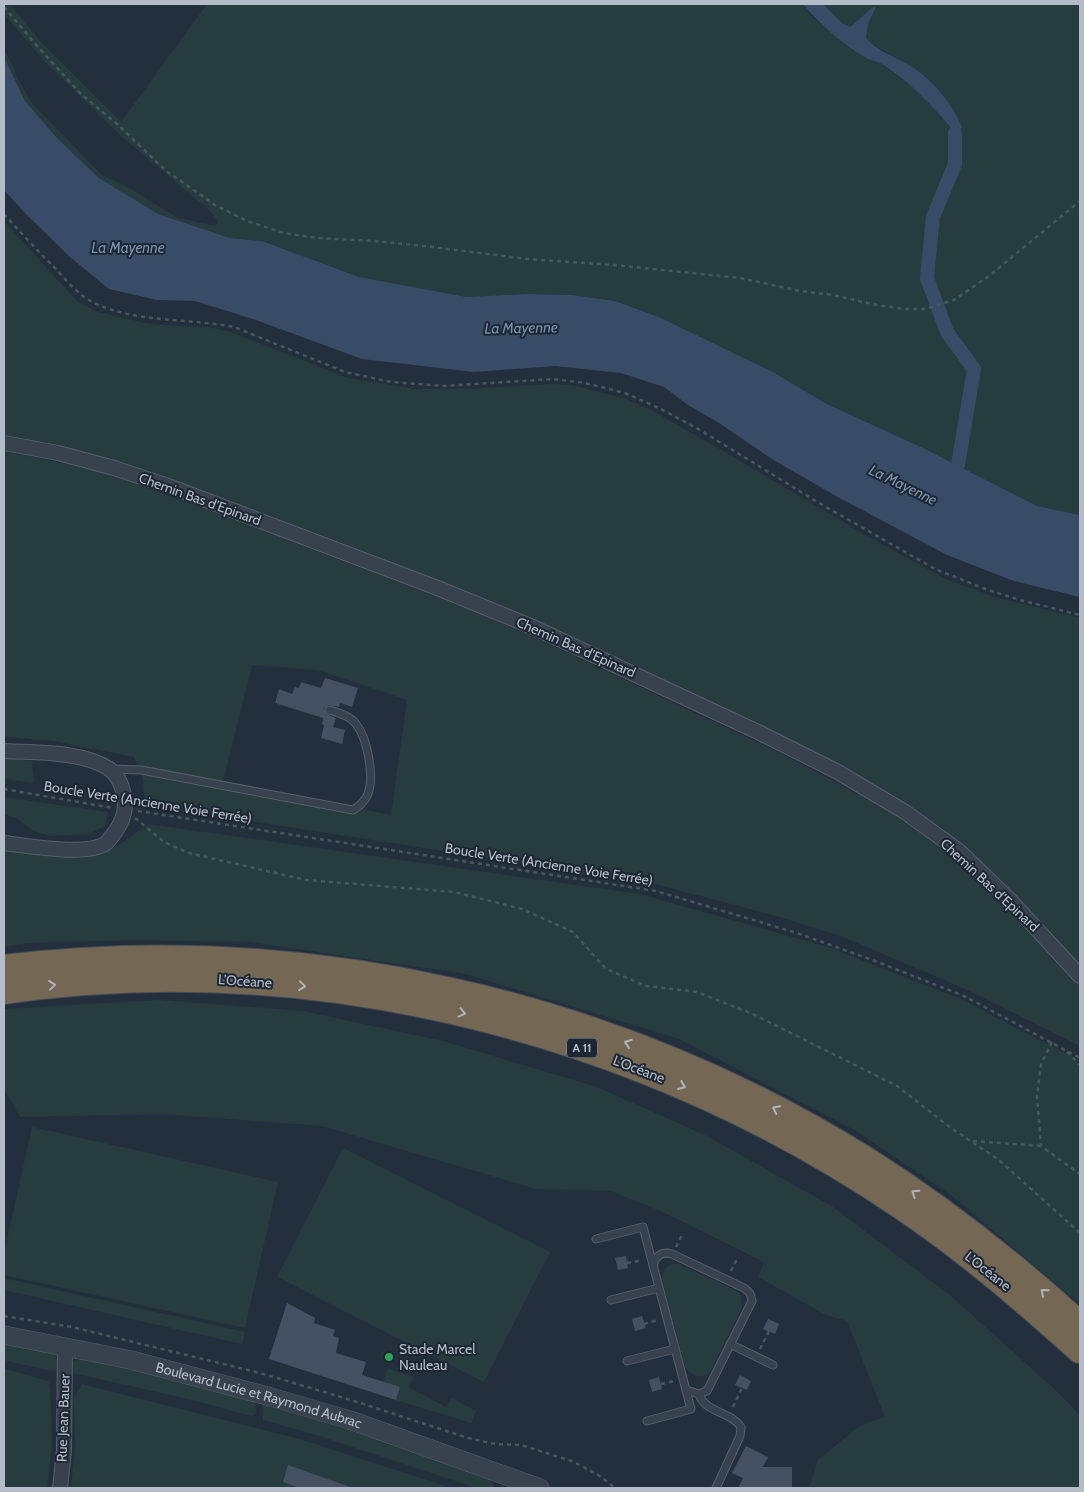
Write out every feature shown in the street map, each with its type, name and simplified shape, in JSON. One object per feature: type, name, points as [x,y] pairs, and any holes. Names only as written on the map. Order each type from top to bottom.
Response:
[{"type":"highway","name":"L’Océane","points":[[4,968],[133,959],[213,960],[313,967],[409,982],[461,993],[584,1027],[682,1065],[729,1086],[844,1147],[910,1189],[952,1219],[1034,1283],[1080,1325]]},
{"type":"highway","name":"L’Océane","points":[[4,991],[67,983],[170,978],[278,983],[380,996],[432,1006],[568,1043],[680,1085],[763,1124],[824,1157],[903,1207],[946,1238],[1008,1286],[1080,1350]]},
{"type":"street","name":"Chemin Bas d'Epinard","points":[[4,443],[58,453],[114,468],[171,487],[435,587],[534,627],[758,732],[836,771],[905,812],[958,852],[1009,900],[1080,976]]},
{"type":"street","points":[[4,751],[75,757],[95,762],[109,769],[118,779],[124,791],[125,809],[123,819],[117,830],[106,843],[95,848],[84,850],[61,849],[4,843]]},
{"type":"street","name":"Boulevard Lucie et Raymond Aubrac","points":[[4,1335],[131,1360],[350,1420],[507,1482],[540,1488]]},
{"type":"street","name":"Rue Jean Bauer","points":[[60,1488],[64,1450],[65,1347]]},
{"type":"lane","points":[[109,769],[141,770],[353,810],[367,797],[370,784],[368,757],[364,739],[357,725],[349,717],[329,710]]},
{"type":"lane","points":[[596,1239],[643,1227],[691,1409],[647,1421]]},
{"type":"lane","points":[[653,1266],[655,1259],[659,1255],[673,1254],[748,1290],[751,1296],[752,1302],[707,1391],[699,1394],[686,1390]]},
{"type":"lane","points":[[611,1300],[659,1288]]},
{"type":"lane","points":[[730,1344],[773,1365]]},
{"type":"lane","points":[[628,1361],[675,1349]]},
{"type":"lane","points":[[699,1394],[705,1405],[736,1420],[741,1427],[740,1436],[716,1488]]},
{"type":"path","points":[[4,7],[38,48],[81,94],[117,124],[165,170],[215,205],[247,221],[284,233],[317,238],[375,241],[432,247],[528,259],[623,266],[740,278],[886,306],[905,309],[925,309],[954,300],[990,276],[1080,201]]},
{"type":"path","points":[[4,214],[78,291],[98,304],[139,315],[217,323],[234,327],[339,370],[391,382],[444,386],[552,379],[585,383],[625,393],[661,409],[692,426],[819,503],[935,569],[988,590],[1080,615]]},
{"type":"path","name":"Boucle Verte (Ancienne Voie Ferrée)","points":[[4,789],[656,891],[797,933],[964,996],[1080,1058]]},
{"type":"path","points":[[125,809],[164,842],[189,853],[306,880],[454,892],[522,909],[573,932],[606,969],[646,986],[697,992],[755,1015],[897,1086],[951,1128],[999,1160],[1080,1233]]},
{"type":"path","points":[[1041,1146],[1037,1096],[1041,1064],[1052,1042]]},
{"type":"path","points":[[1065,1049],[1080,1065]]},
{"type":"path","points":[[971,1141],[1041,1146],[1080,1174]]},
{"type":"path","points":[[673,1254],[683,1232]]},
{"type":"path","points":[[628,1263],[651,1258]]},
{"type":"path","points":[[727,1280],[737,1259]]},
{"type":"path","points":[[4,1316],[72,1327],[260,1372],[468,1438],[495,1444],[521,1445],[572,1461],[600,1476],[615,1488]]},
{"type":"path","points":[[644,1324],[667,1318]]},
{"type":"path","points":[[756,1357],[769,1331]]},
{"type":"path","points":[[728,1416],[742,1388]]},
{"type":"green space","points":[[4,4],[10,4],[41,42],[121,122],[207,4],[803,4],[813,18],[875,62],[881,63],[920,93],[955,133],[909,65],[871,44],[866,38],[868,24],[874,12],[873,7],[850,27],[842,23],[823,4],[1080,4],[1080,515],[1037,506],[923,448],[827,404],[771,371],[659,317],[615,301],[573,295],[527,294],[467,297],[359,277],[262,241],[230,238],[158,214],[99,178],[57,138],[25,101],[4,57],[4,51],[32,103],[102,175],[126,186],[178,218],[216,226],[218,221],[210,211],[120,135],[45,62],[4,14]]},
{"type":"green space","points":[[4,221],[78,302],[98,312],[150,324],[208,327],[231,332],[348,378],[416,389],[468,389],[552,384],[572,385],[626,399],[653,411],[867,536],[946,579],[995,597],[1080,618],[1080,966],[1044,924],[935,828],[773,734],[554,628],[362,551],[119,462],[53,445],[4,436]]},
{"type":"green space","points":[[4,451],[100,471],[241,522],[496,619],[784,755],[878,805],[935,841],[1014,915],[1080,986],[1080,1046],[963,988],[843,937],[780,917],[651,883],[145,805],[143,780],[134,757],[53,741],[4,737]],"holes":[[[252,665],[318,670],[407,700],[391,815],[223,781]]]},
{"type":"green space","points":[[4,758],[32,761],[34,783],[4,779]]},
{"type":"green space","points":[[4,797],[108,812],[105,826],[89,834],[50,836],[33,831],[18,819],[4,814]]},
{"type":"green space","points":[[148,824],[640,894],[828,947],[963,1000],[1080,1061],[1080,1304],[952,1196],[856,1131],[679,1039],[466,974],[251,942],[132,940],[27,943],[4,947],[4,850],[86,857],[115,848]]},
{"type":"green space","points":[[160,1000],[303,1011],[443,1041],[597,1087],[707,1136],[833,1207],[951,1296],[1052,1387],[1080,1415],[1080,1488],[809,1488],[818,1460],[861,1425],[885,1417],[847,1321],[826,1315],[758,1277],[764,1262],[663,1212],[611,1191],[536,1189],[322,1126],[160,1114],[20,1117],[4,1089],[4,1009]]},
{"type":"green space","points":[[32,1127],[278,1182],[245,1328],[4,1275],[4,1253]]},
{"type":"green space","points":[[343,1148],[550,1252],[484,1382],[277,1277]]},
{"type":"green space","points":[[671,1264],[678,1264],[737,1291],[741,1295],[742,1308],[710,1372],[703,1376],[694,1375],[685,1367],[662,1280],[664,1270]]},
{"type":"green space","points":[[4,1278],[245,1332],[242,1344],[4,1290]]},
{"type":"green space","points":[[4,1342],[52,1351],[56,1357],[59,1370],[46,1370],[4,1360]]},
{"type":"green space","points":[[83,1357],[255,1399],[256,1413],[252,1416],[192,1400],[68,1372],[72,1362]]},
{"type":"green space","points":[[388,1368],[414,1377],[408,1387],[446,1407],[452,1398],[476,1411],[471,1423],[396,1400],[383,1382]]},
{"type":"green space","points":[[4,1369],[48,1381],[50,1386],[52,1444],[47,1488],[4,1488]]},
{"type":"green space","points":[[82,1384],[303,1440],[451,1488],[71,1488],[75,1445],[74,1399]]},
{"type":"green space","points":[[262,1401],[346,1426],[489,1479],[495,1487],[477,1488],[313,1434],[263,1420]]},
{"type":"water","points":[[803,4],[823,4],[842,23],[850,27],[873,7],[876,7],[868,24],[866,38],[880,49],[915,69],[939,90],[952,108],[962,127],[959,133],[955,133],[930,104],[903,79],[882,64],[868,59],[842,41],[816,19]]},
{"type":"water","name":"La Mayenne","points":[[4,57],[25,101],[57,138],[99,178],[158,214],[230,238],[262,241],[359,277],[467,297],[527,294],[573,295],[615,301],[659,317],[771,371],[827,404],[923,448],[1037,506],[1080,515],[1080,597],[1014,581],[947,555],[836,496],[772,459],[719,423],[688,405],[664,387],[621,373],[555,366],[474,372],[362,359],[253,319],[195,301],[157,300],[109,289],[70,257],[4,190]]},
{"type":"building","points":[[325,678],[358,688],[352,707],[340,703],[339,707],[328,705],[324,708],[326,714],[336,718],[333,727],[345,730],[342,744],[321,738],[324,725],[322,724],[323,718],[275,703],[279,689],[292,694],[295,687],[299,688],[301,682],[321,688]]},
{"type":"building","points":[[626,1256],[628,1268],[618,1270],[615,1258]]},
{"type":"building","points":[[287,1303],[315,1318],[314,1323],[335,1330],[333,1336],[339,1338],[336,1353],[366,1362],[362,1375],[400,1387],[396,1400],[269,1359]]},
{"type":"building","points":[[642,1316],[646,1328],[635,1331],[632,1319]]},
{"type":"building","points":[[768,1319],[779,1324],[775,1334],[763,1329]]},
{"type":"building","points":[[740,1375],[751,1381],[747,1390],[735,1385]]},
{"type":"building","points":[[659,1377],[662,1389],[652,1392],[649,1380]]},
{"type":"building","points":[[746,1446],[768,1457],[763,1467],[792,1467],[792,1488],[738,1488],[743,1478],[732,1473]]},
{"type":"building","points":[[288,1465],[350,1488],[300,1488],[283,1482]]},
{"type":"waterway","points":[[955,133],[955,164],[933,217],[927,278],[947,332],[974,369],[958,465]]},
{"type":"place","name":"Stade Marcel Nauleau","points":[[389,1357]]}]
